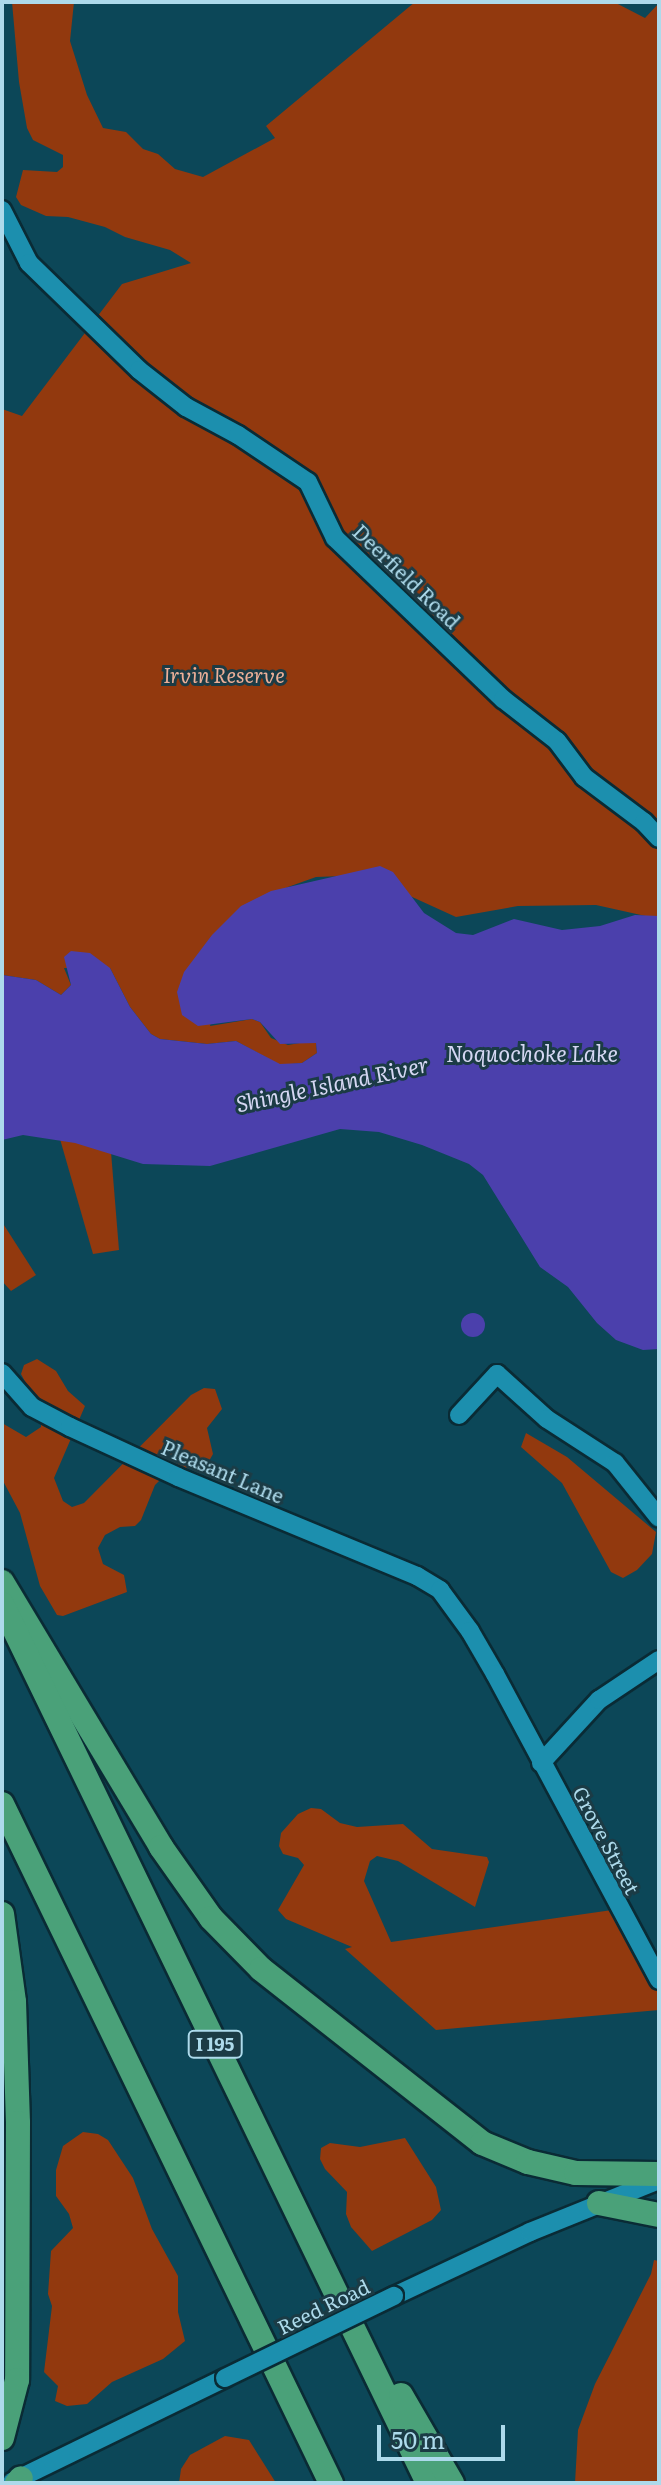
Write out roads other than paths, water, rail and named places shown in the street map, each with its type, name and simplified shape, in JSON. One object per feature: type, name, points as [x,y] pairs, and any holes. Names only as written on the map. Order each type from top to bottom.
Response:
[{"type":"highway","points":[[2,1582],[161,1847],[211,1918],[261,1969],[482,2143],[528,2162],[576,2173],[659,2174]]},
{"type":"highway","name":"I 195","points":[[2,1604],[428,2483]]},
{"type":"highway","points":[[2,1804],[331,2483]]},
{"type":"highway","points":[[2,1914],[14,2002],[18,2108],[17,2380],[10,2420],[2,2438]]},
{"type":"highway","points":[[599,2203],[659,2215]]},
{"type":"highway","points":[[339,2297],[452,2483]]},
{"type":"highway","points":[[310,2441],[321,2483]]},
{"type":"street","name":"Deerfield Road","points":[[2,210],[29,263],[139,370],[186,407],[238,435],[308,482],[335,538],[503,699],[557,741],[584,777],[644,822],[659,838]]},
{"type":"street","name":"Pleasant Lane","points":[[2,1373],[32,1407],[70,1427],[178,1477],[417,1576],[440,1590]]},
{"type":"street","points":[[459,1415],[497,1374],[547,1419],[615,1463],[659,1518]]},
{"type":"street","name":"Grove Street","points":[[440,1590],[470,1631],[656,1967]]},
{"type":"street","points":[[541,1763],[599,1700],[659,1660]]},
{"type":"street","name":"Reed Road","points":[[16,2481],[394,2296],[599,2203],[659,2180]]},
{"type":"water","name":"Noquochoke Lake","points":[[380,866],[393,872],[424,913],[456,933],[473,935],[514,919],[562,930],[600,926],[635,915],[659,916],[659,1349],[643,1350],[616,1340],[597,1323],[568,1287],[540,1267],[483,1175],[469,1164],[422,1145],[379,1132],[340,1129],[210,1166],[143,1164],[75,1143],[23,1135],[2,1140],[2,975],[36,980],[61,995],[71,985],[64,957],[71,951],[90,953],[110,968],[130,1007],[151,1034],[160,1039],[207,1044],[236,1041],[280,1064],[302,1063],[317,1053],[316,1043],[280,1044],[260,1022],[252,1019],[198,1026],[182,1015],[177,992],[184,972],[212,935],[241,906],[271,891]]},
{"type":"water","points":[[473,1313],[481,1317],[485,1325],[481,1333],[473,1337],[465,1333],[461,1325],[465,1317]]},
{"type":"park label","name":"Irvin Reserve","points":[[224,674]]},
{"type":"water label","name":"Shingle Island River","points":[[332,1083]]}]
